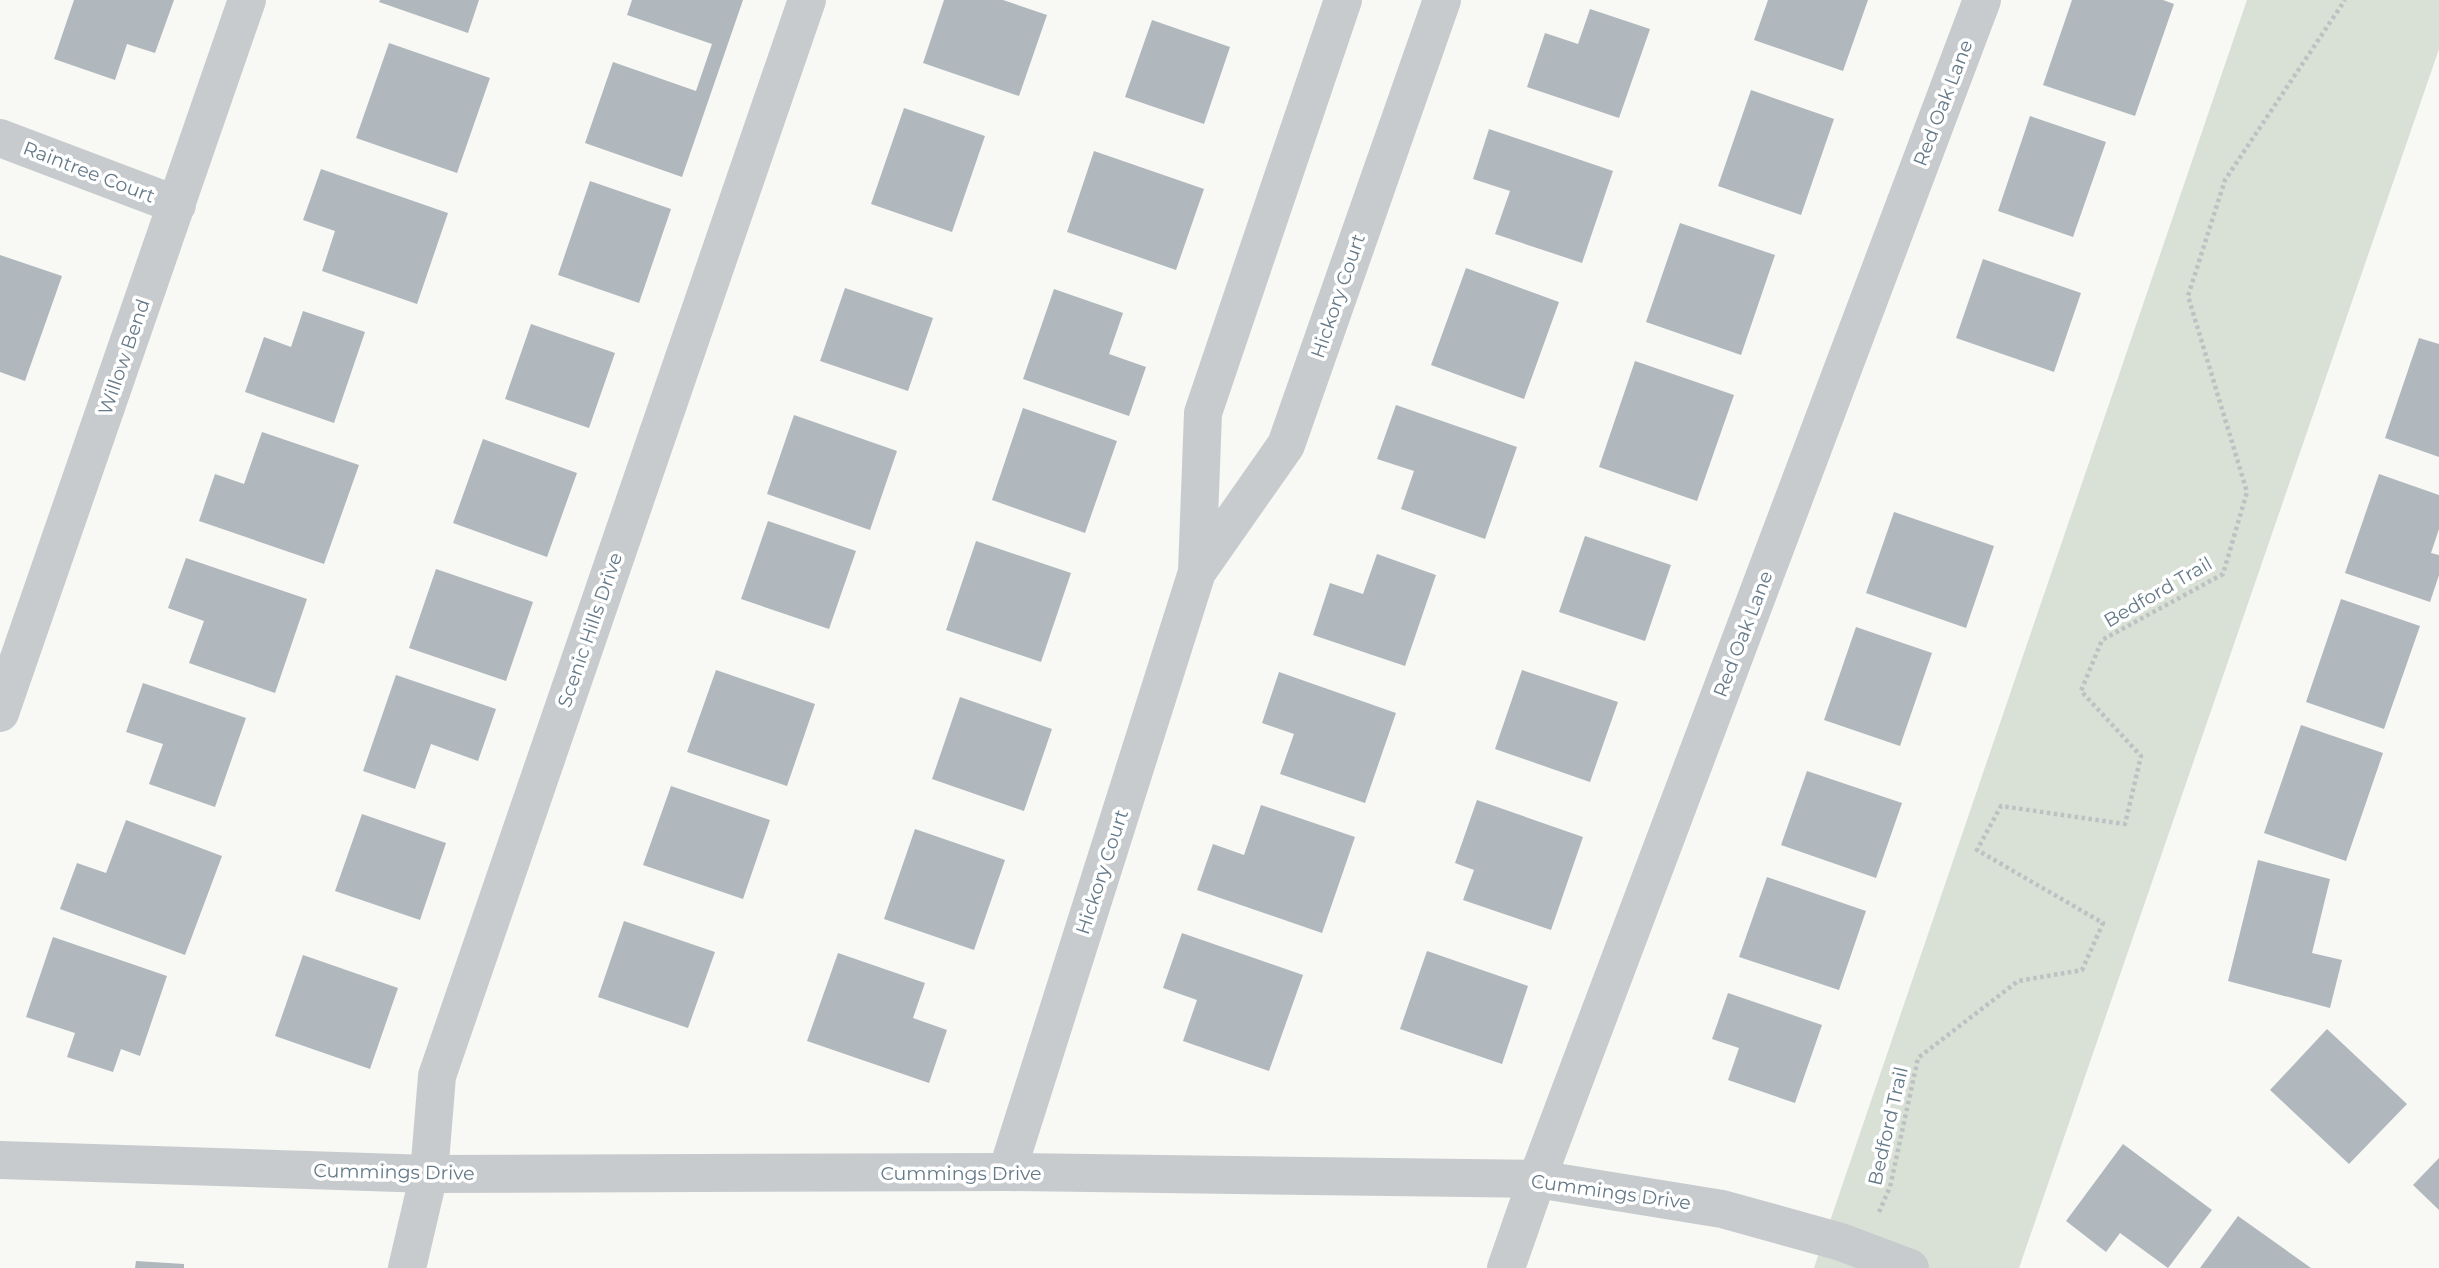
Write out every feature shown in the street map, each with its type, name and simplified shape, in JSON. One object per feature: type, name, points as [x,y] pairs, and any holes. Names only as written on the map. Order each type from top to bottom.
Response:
[{"type":"street","name":"Willow Bend","points":[[0,713],[247,0]]},
{"type":"street","name":"Scenic Hills Drive","points":[[407,1268],[429,1174],[437,1076],[807,0]]},
{"type":"street","name":"Hickory Court","points":[[1007,1172],[1197,572],[1203,413],[1343,0]]},
{"type":"street","name":"Hickory Court","points":[[1197,572],[1286,445],[1442,0]]},
{"type":"street","name":"Red Oak Lane","points":[[1506,1268],[1537,1179],[1982,0]]},
{"type":"street","name":"Raintree Court","points":[[0,138],[177,205]]},
{"type":"street","name":"Cummings Drive","points":[[0,1160],[429,1174],[1007,1172],[1537,1179],[1722,1209],[1842,1242],[1910,1268]]},
{"type":"path","name":"Bedford Trail","points":[[1862,1250],[1890,1187],[1918,1058],[2018,981],[2082,970],[2103,923],[1977,850],[2001,806],[2125,824],[2141,756],[2081,691],[2102,640],[2223,574],[2248,492],[2188,296],[2225,180],[2345,0]]},
{"type":"shaded area","points":[[2247,0],[2439,0],[2439,49],[2019,1268],[1814,1268]]},
{"type":"building","points":[[74,0],[174,0],[155,53],[127,44],[115,80],[54,59]]},
{"type":"building","points":[[479,0],[468,33],[379,2]]},
{"type":"building","points":[[632,0],[743,0],[682,177],[585,143],[613,62],[696,91],[712,44],[627,15]]},
{"type":"building","points":[[944,0],[1003,0],[1047,15],[1019,96],[923,63]]},
{"type":"building","points":[[1768,0],[1868,0],[1843,71],[1754,40]]},
{"type":"building","points":[[2072,0],[2163,0],[2174,4],[2135,116],[2043,85]]},
{"type":"building","points":[[1590,9],[1650,29],[1619,118],[1527,87],[1545,33],[1578,44]]},
{"type":"building","points":[[1152,20],[1230,47],[1204,124],[1125,97]]},
{"type":"building","points":[[389,43],[490,78],[457,173],[356,138]]},
{"type":"building","points":[[1751,90],[1834,119],[1801,215],[1718,186]]},
{"type":"building","points":[[904,108],[985,136],[952,232],[871,204]]},
{"type":"building","points":[[2030,116],[2106,142],[2073,237],[1998,211]]},
{"type":"building","points":[[1489,129],[1613,171],[1582,263],[1495,234],[1510,191],[1473,179]]},
{"type":"building","points":[[1094,151],[1204,189],[1176,270],[1067,232]]},
{"type":"building","points":[[321,169],[448,213],[417,304],[322,271],[335,231],[303,220]]},
{"type":"building","points":[[590,181],[671,209],[639,303],[558,275]]},
{"type":"building","points":[[1680,223],[1775,255],[1741,355],[1646,322]]},
{"type":"building","points":[[0,255],[62,276],[25,381],[0,372]]},
{"type":"building","points":[[1983,259],[2081,293],[2054,372],[1956,338]]},
{"type":"building","points":[[1466,268],[1559,302],[1524,399],[1431,365]]},
{"type":"building","points":[[845,288],[933,318],[908,391],[820,361]]},
{"type":"building","points":[[1054,289],[1123,313],[1109,354],[1146,367],[1129,416],[1023,379]]},
{"type":"building","points":[[303,311],[365,332],[334,423],[245,392],[264,337],[291,347]]},
{"type":"building","points":[[531,324],[615,353],[589,428],[505,399]]},
{"type":"building","points":[[2419,338],[2439,344],[2439,457],[2385,438]]},
{"type":"building","points":[[1635,361],[1734,395],[1697,501],[1599,467]]},
{"type":"building","points":[[1396,405],[1517,447],[1485,539],[1401,509],[1414,471],[1377,459]]},
{"type":"building","points":[[1023,408],[1117,441],[1085,533],[992,500]]},
{"type":"building","points":[[794,415],[897,451],[870,530],[767,494]]},
{"type":"building","points":[[262,432],[359,465],[324,564],[199,521],[215,474],[244,484]]},
{"type":"building","points":[[483,439],[577,473],[547,557],[453,523]]},
{"type":"building","points":[[2379,474],[2439,495],[2439,529],[2431,553],[2439,555],[2439,575],[2430,602],[2345,573]]},
{"type":"building","points":[[1894,512],[1994,546],[1966,628],[1866,593]]},
{"type":"building","points":[[768,521],[856,551],[829,629],[741,599]]},
{"type":"building","points":[[1585,536],[1671,565],[1645,641],[1559,612]]},
{"type":"building","points":[[976,541],[1071,573],[1041,662],[946,630]]},
{"type":"building","points":[[1377,554],[1436,575],[1405,666],[1313,635],[1330,583],[1363,594]]},
{"type":"building","points":[[186,558],[307,599],[275,693],[189,663],[204,621],[168,608]]},
{"type":"building","points":[[436,569],[533,602],[506,681],[409,648]]},
{"type":"building","points":[[2341,599],[2420,626],[2384,729],[2306,702]]},
{"type":"building","points":[[1856,627],[1932,653],[1900,746],[1824,720]]},
{"type":"building","points":[[716,670],[815,704],[787,786],[687,752]]},
{"type":"building","points":[[1522,670],[1618,702],[1590,782],[1495,749]]},
{"type":"building","points":[[1279,672],[1396,713],[1365,803],[1280,774],[1294,734],[1262,723]]},
{"type":"building","points":[[396,675],[496,709],[478,761],[431,744],[415,789],[363,771]]},
{"type":"building","points":[[143,683],[246,718],[215,807],[149,784],[163,744],[126,732]]},
{"type":"building","points":[[960,697],[1052,729],[1024,811],[932,779]]},
{"type":"building","points":[[2301,725],[2383,753],[2346,861],[2264,833]]},
{"type":"building","points":[[1807,771],[1902,803],[1876,878],[1781,845]]},
{"type":"building","points":[[671,786],[770,820],[743,899],[643,865]]},
{"type":"building","points":[[1477,800],[1583,837],[1551,930],[1463,900],[1474,870],[1455,863]]},
{"type":"building","points":[[1261,805],[1355,837],[1322,933],[1197,890],[1213,844],[1244,855]]},
{"type":"building","points":[[362,814],[446,843],[420,920],[335,891]]},
{"type":"building","points":[[126,820],[222,856],[185,955],[60,909],[77,863],[106,873]]},
{"type":"building","points":[[915,829],[1005,860],[974,950],[884,919]]},
{"type":"building","points":[[2258,860],[2330,879],[2312,953],[2342,960],[2330,1008],[2228,981]]},
{"type":"building","points":[[1767,877],[1866,911],[1839,990],[1739,957]]},
{"type":"building","points":[[624,921],[715,952],[688,1028],[598,997]]},
{"type":"building","points":[[1182,933],[1303,975],[1269,1071],[1183,1041],[1197,1000],[1163,988]]},
{"type":"building","points":[[53,937],[167,976],[140,1056],[121,1049],[113,1072],[67,1057],[75,1033],[26,1017]]},
{"type":"building","points":[[1427,951],[1528,986],[1502,1064],[1400,1029]]},
{"type":"building","points":[[838,953],[925,983],[913,1018],[947,1030],[929,1083],[807,1041]]},
{"type":"building","points":[[303,955],[398,988],[370,1069],[275,1036]]},
{"type":"building","points":[[1728,993],[1822,1025],[1795,1103],[1728,1080],[1739,1048],[1712,1039]]},
{"type":"building","points":[[2327,1029],[2407,1104],[2349,1164],[2270,1090]]},
{"type":"building","points":[[2123,1144],[2212,1210],[2168,1268],[2120,1233],[2106,1252],[2066,1221]]},
{"type":"building","points":[[2439,1158],[2439,1210],[2413,1185]]},
{"type":"building","points":[[2238,1216],[2311,1268],[2200,1268]]},
{"type":"building","points":[[136,1261],[184,1264],[184,1268],[135,1268]]}]
